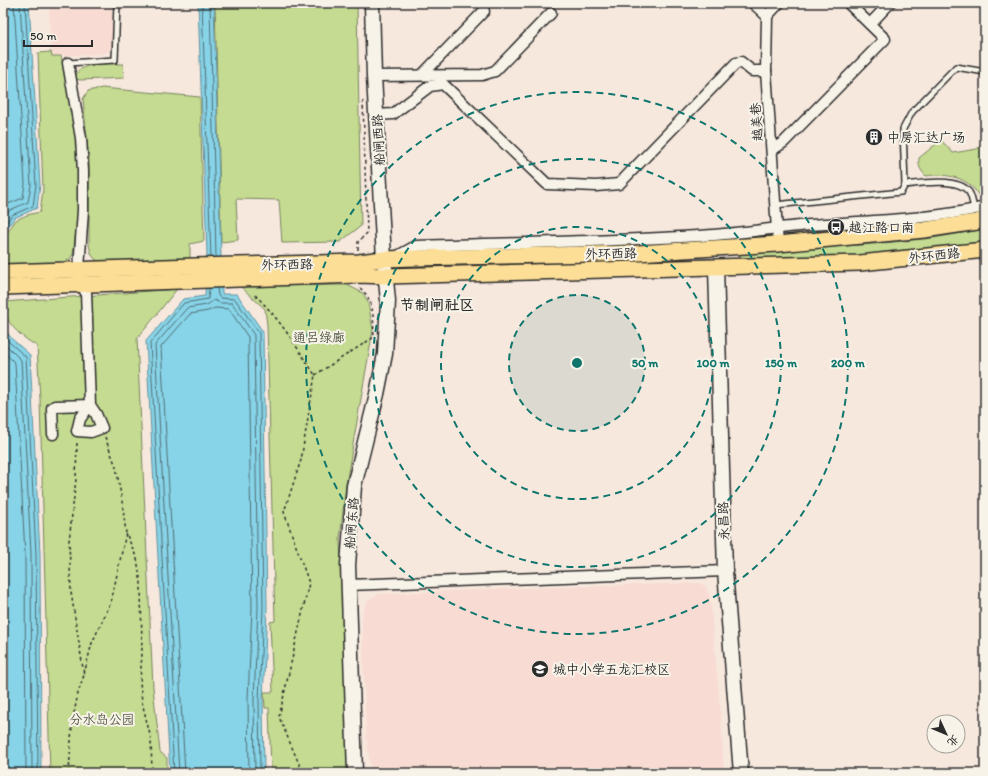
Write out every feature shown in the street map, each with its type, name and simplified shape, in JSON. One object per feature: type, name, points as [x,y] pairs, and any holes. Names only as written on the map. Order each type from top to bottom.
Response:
[{"type":"main road","name":"外环西路","points":[[359,269],[388,259],[638,253],[778,244],[924,230],[981,221]]},
{"type":"main road","name":"外环西路","points":[[235,272],[359,269],[386,276],[716,268],[860,263],[985,250]]},
{"type":"main road","points":[[3,287],[27,279],[79,269],[195,266],[235,272]]},
{"type":"main road","points":[[3,272],[27,279],[80,284],[196,281],[235,272]]},
{"type":"street","name":"船闸西路","points":[[372,3],[374,76],[388,259],[386,276]]},
{"type":"street","points":[[754,3],[767,16],[779,3]]},
{"type":"street","points":[[772,150],[784,142],[885,39],[848,3]]},
{"type":"street","points":[[870,24],[890,3]]},
{"type":"street","points":[[422,75],[484,11]]},
{"type":"street","points":[[374,76],[482,75],[495,71],[550,14]]},
{"type":"street","name":"越美巷","points":[[767,16],[766,71],[772,150],[774,205],[778,244]]},
{"type":"street","points":[[377,115],[393,114],[430,86],[443,84],[547,184],[596,186],[620,184],[736,63],[741,62],[752,71],[766,71]]},
{"type":"street","points":[[68,63],[81,138],[83,210],[79,269],[80,284],[86,292],[90,406],[96,414],[102,428],[91,432],[77,431],[80,419],[90,406]]},
{"type":"street","points":[[388,259],[416,246],[699,236],[777,228],[909,219],[955,213],[985,207]]},
{"type":"street","name":"永昌路","points":[[716,268],[725,571],[741,773]]},
{"type":"street","name":"船闸东路","points":[[355,773],[348,565],[354,486],[377,394],[385,354],[388,301],[386,276]]},
{"type":"street","points":[[53,434],[52,408],[55,406],[90,406]]},
{"type":"street","points":[[348,585],[725,571]]},
{"type":"lane","points":[[68,63],[115,60],[117,3]]},
{"type":"lane","points":[[774,205],[901,192],[905,185],[902,129],[912,112],[956,67],[985,72]]},
{"type":"lane","points":[[905,185],[931,182],[956,184],[968,190],[981,221]]},
{"type":"path","points":[[315,375],[374,337],[373,312],[368,296],[365,291],[360,288],[359,269],[358,242],[367,233],[363,98]]},
{"type":"path","points":[[256,295],[272,311],[315,375],[301,460],[284,512],[309,583],[279,717],[304,773]]},
{"type":"path","points":[[102,428],[116,467],[126,533],[137,559],[141,583],[142,653],[140,682],[142,702],[151,739],[152,773]]},
{"type":"path","points":[[77,431],[76,479],[69,541],[71,592],[84,676]]},
{"type":"path","points":[[69,773],[72,724],[78,693],[92,643],[111,602],[126,533]]},
{"type":"shaded area","points":[[49,3],[112,3],[113,47],[110,51],[102,54],[51,56]]},
{"type":"shaded area","name":"城中小学五龙汇校区","points":[[700,583],[706,586],[710,598],[721,718],[724,773],[371,773],[366,735],[362,620],[363,610],[368,600],[379,594]]},
{"type":"green space","points":[[215,3],[357,3],[361,226],[340,242],[282,243],[279,200],[236,199],[238,240],[221,242]]},
{"type":"green space","points":[[51,52],[52,56],[61,56],[77,141],[79,173],[77,222],[73,254],[70,259],[61,264],[3,264],[3,238],[16,220],[27,215],[40,212],[43,189],[38,53]]},
{"type":"green space","points":[[123,64],[124,78],[76,79],[77,73],[87,66]]},
{"type":"green space","points":[[102,88],[200,97],[204,241],[190,244],[190,258],[100,262],[92,255],[89,245],[89,160],[83,99],[88,91]]},
{"type":"green space","points":[[941,140],[953,153],[977,149],[985,141],[985,192],[978,195],[969,184],[963,180],[941,175],[926,176],[924,174],[919,166],[919,158]]},
{"type":"green space","points":[[985,229],[985,241],[865,256],[744,258],[739,256],[740,253],[874,244],[933,238]]},
{"type":"green space","name":"通吕绿廊","points":[[347,285],[363,293],[368,302],[373,330],[346,484],[340,539],[350,773],[271,773],[269,708],[265,708],[264,692],[273,692],[270,622],[275,621],[267,325],[265,309],[240,286]]},
{"type":"green space","name":"分水岛公园","points":[[177,289],[137,339],[153,687],[160,752],[167,758],[167,773],[50,773],[40,399],[37,346],[14,328],[6,316],[3,302]]},
{"type":"water","points":[[3,3],[29,3],[40,185],[37,208],[14,218],[3,235]]},
{"type":"water","points":[[198,3],[214,3],[222,294],[237,294],[263,332],[267,608],[263,700],[264,773],[170,773],[146,341],[183,299],[205,296],[207,254]]},
{"type":"water","points":[[3,327],[12,339],[30,355],[40,554],[41,773],[3,773]]},
{"type":"place","name":"中房汇达广场","points":[[874,137]]},
{"type":"place","name":"越江路口南","points":[[836,227]]},
{"type":"place","name":"城中小学五龙汇校区","points":[[540,669]]},
{"type":"district","name":"节制闸社区","points":[[437,305]]}]
